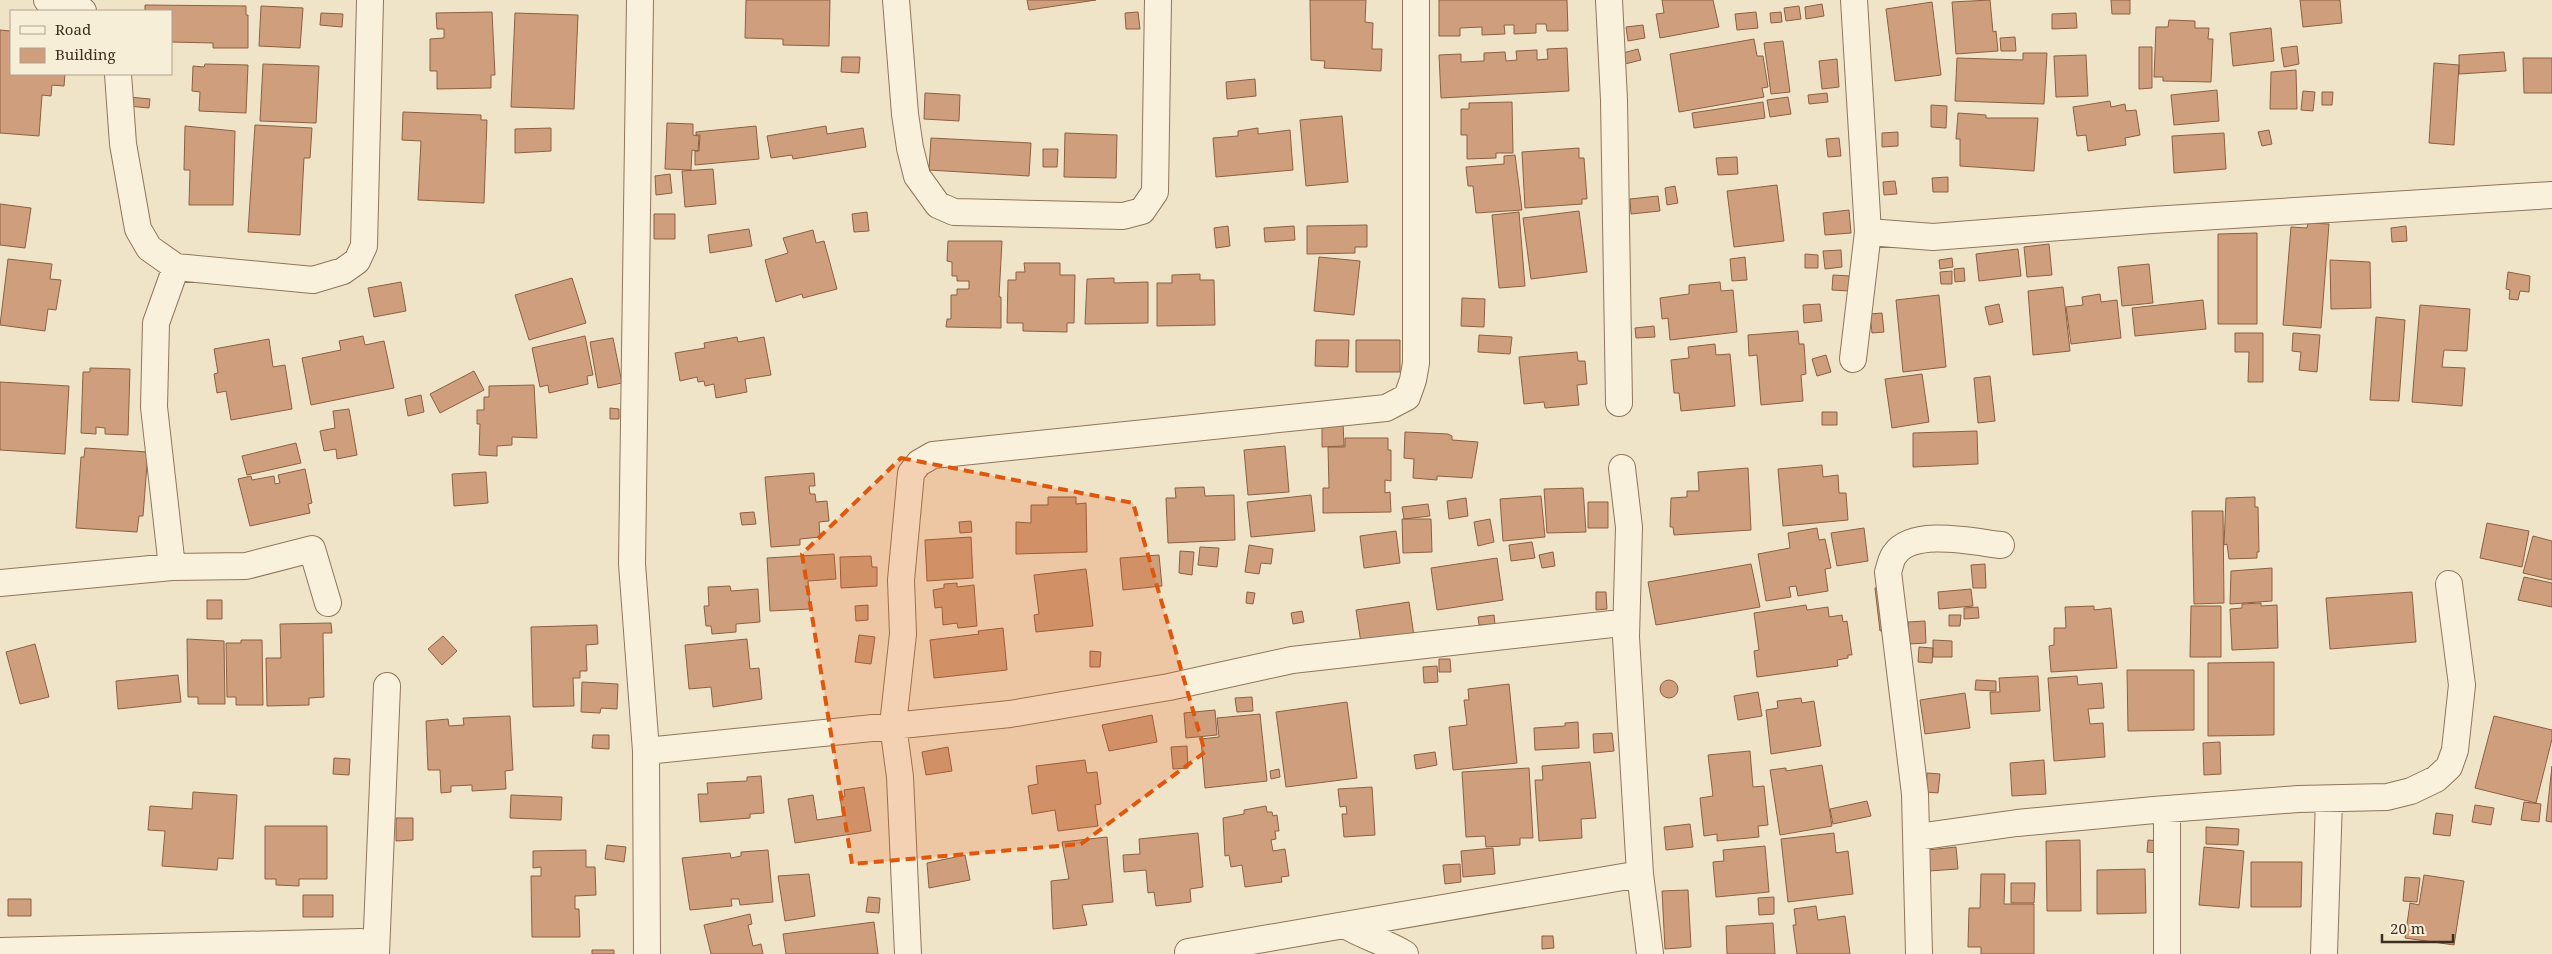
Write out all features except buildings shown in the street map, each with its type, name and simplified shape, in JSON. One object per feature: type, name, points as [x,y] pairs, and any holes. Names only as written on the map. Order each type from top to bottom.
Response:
[{"type":"street","points":[[47,0],[70,5],[81,10]]},
{"type":"street","points":[[118,75],[123,144],[138,229],[150,248],[176,267],[313,280],[343,271],[357,261],[364,246],[370,0]]},
{"type":"street","points":[[640,0],[635,476],[632,564],[646,751],[646,954]]},
{"type":"street","points":[[896,0],[910,148],[917,176],[938,205],[954,212],[1123,216],[1142,211],[1155,192],[1158,0]]},
{"type":"street","points":[[908,954],[900,777],[893,725],[903,634],[901,580],[911,473],[919,463],[933,455],[1386,408],[1410,389],[1416,363],[1418,176],[1416,0]]},
{"type":"street","points":[[1609,0],[1614,100],[1619,403]]},
{"type":"street","points":[[1853,359],[1868,232],[1854,0]]},
{"type":"street","points":[[1868,232],[1933,237],[2152,220],[2552,195]]},
{"type":"street","points":[[172,567],[154,398],[156,323],[176,267]]},
{"type":"street","points":[[1622,468],[1629,527],[1626,624],[1640,874],[1650,954]]},
{"type":"street","points":[[1919,954],[1917,837],[1911,752],[1888,572],[1895,554],[1909,544],[1932,538],[2001,545]]},
{"type":"street","points":[[0,583],[172,567],[246,566],[312,549],[328,603]]},
{"type":"street","points":[[1917,837],[2017,823],[2167,809],[2298,799],[2387,797],[2411,791],[2436,779],[2449,766],[2455,750],[2462,685],[2449,584]]},
{"type":"street","points":[[646,751],[1010,714],[1169,687],[1292,660],[1612,624],[1626,624]]},
{"type":"street","points":[[375,954],[387,686]]},
{"type":"street","points":[[2324,954],[2329,799]]},
{"type":"street","points":[[2167,809],[2168,954]]},
{"type":"street","points":[[1181,953],[1640,874]]},
{"type":"street","points":[[1345,925],[1362,936],[1393,946],[1405,954]]},
{"type":"street","points":[[0,951],[361,942],[375,954]]},
{"type":"highlighted area","points":[[901,458],[1133,503],[1205,752],[1081,844],[852,864],[802,554]]}]
